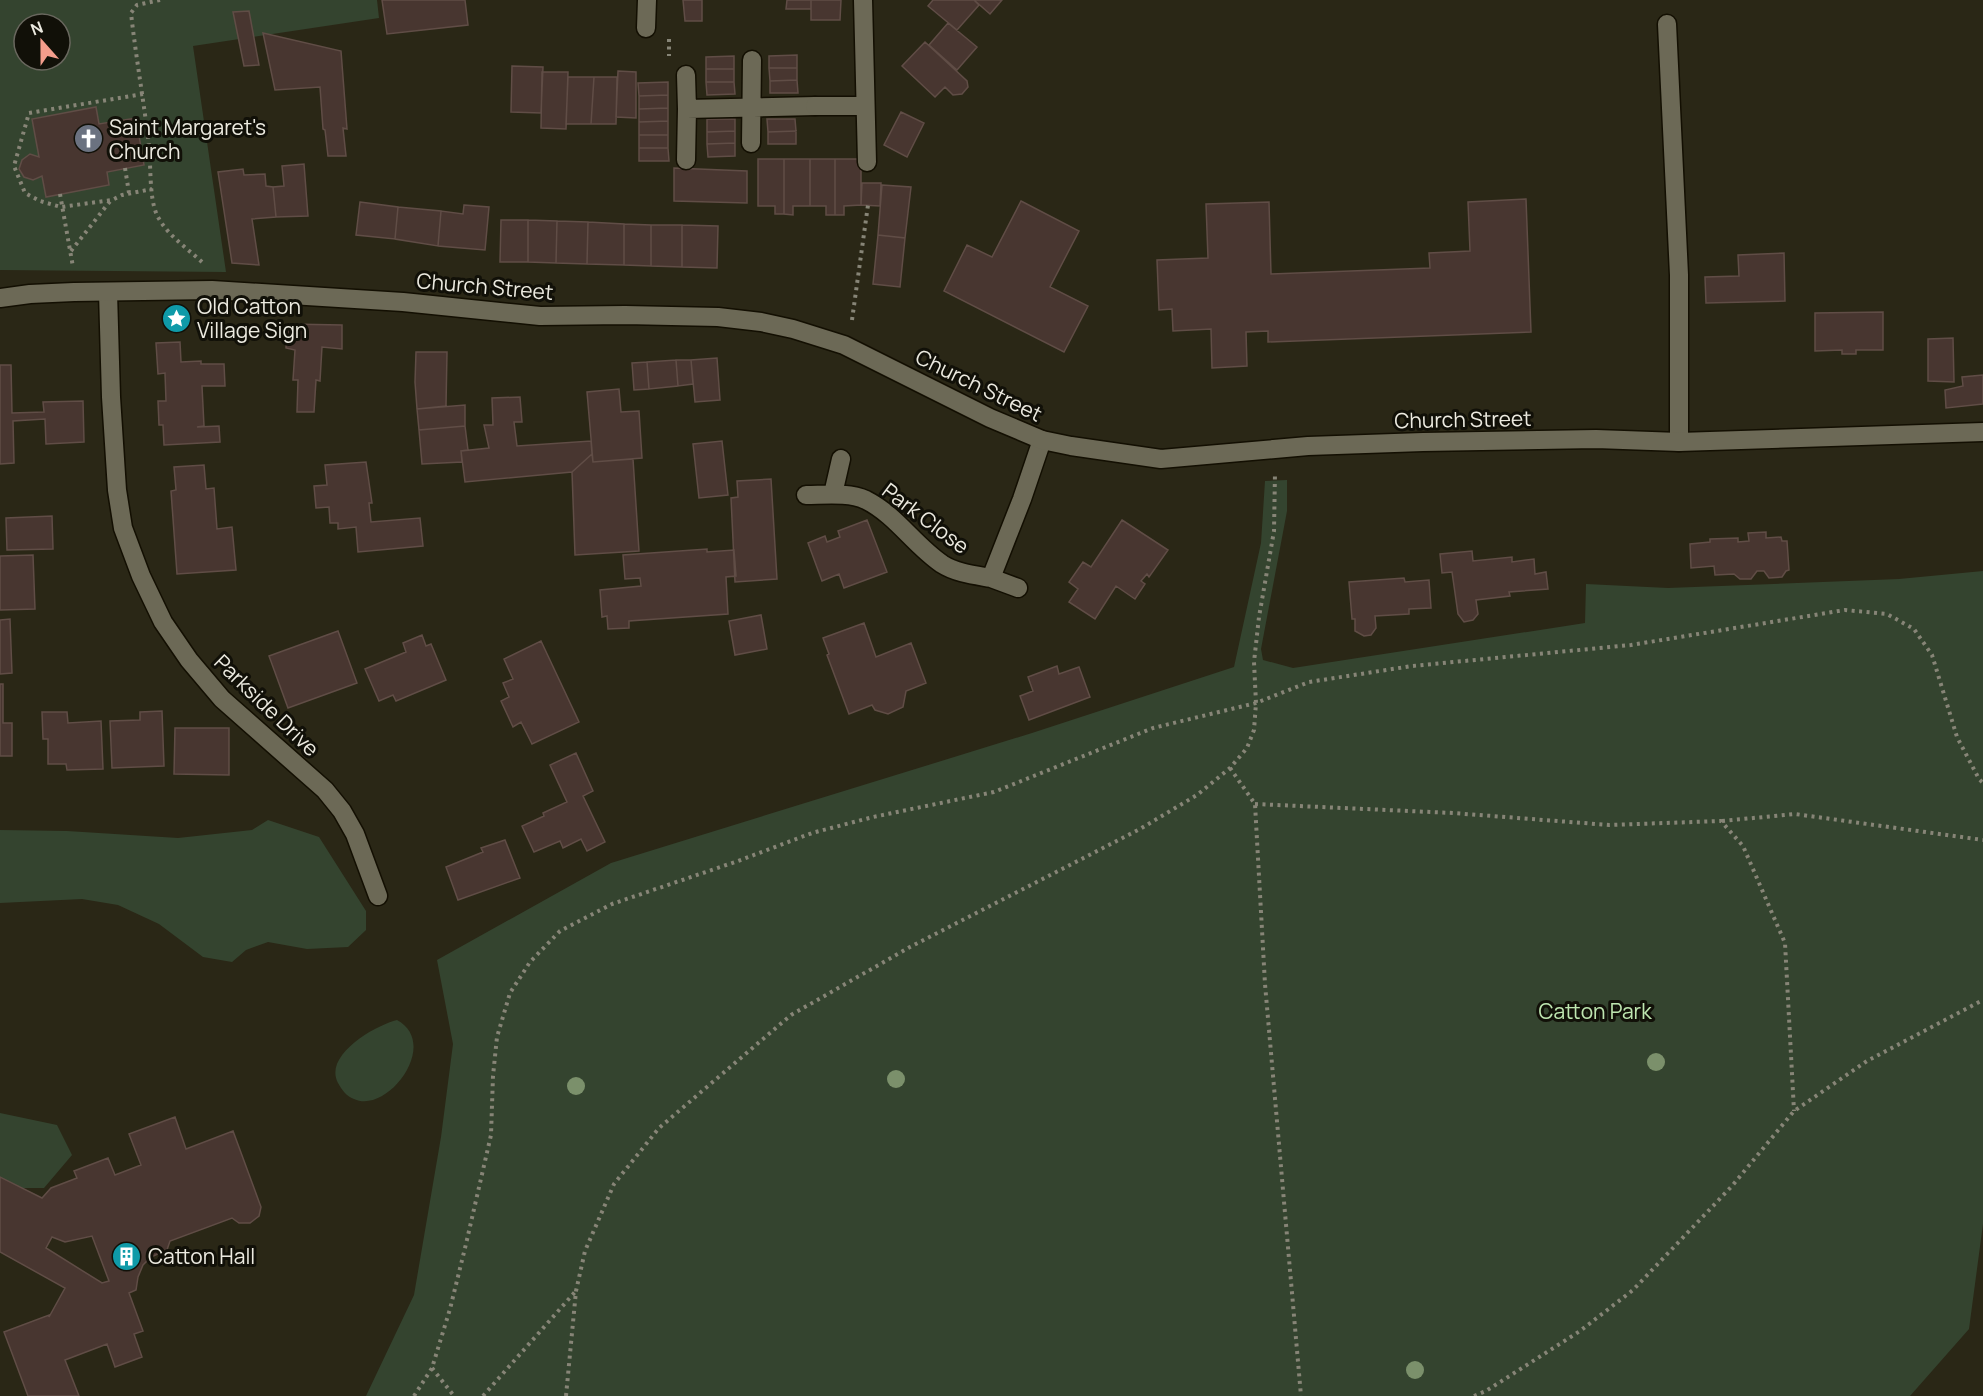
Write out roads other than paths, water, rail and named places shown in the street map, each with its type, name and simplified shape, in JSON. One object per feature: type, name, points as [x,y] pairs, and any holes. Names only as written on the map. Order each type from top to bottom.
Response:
[{"type":"street","points":[[646,28],[647,0]]},
{"type":"street","points":[[863,0],[867,162]]},
{"type":"street","points":[[1667,24],[1679,274],[1679,442]]},
{"type":"street","points":[[752,60],[752,143]]},
{"type":"street","points":[[686,75],[686,160]]},
{"type":"street","points":[[687,109],[864,106]]},
{"type":"street","name":"Church Street","points":[[0,298],[30,294],[212,290],[403,302],[540,316],[718,317],[761,322],[844,345],[990,418],[1042,440],[1161,459],[1300,447],[1422,442],[1596,439],[1679,442],[1983,432]]},
{"type":"street","name":"Parkside Drive","points":[[108,292],[117,490],[123,528],[141,576],[163,622],[189,660],[216,692],[325,790],[342,811],[355,834],[378,896]]},
{"type":"street","name":"Park Close","points":[[991,578],[1042,440]]},
{"type":"street","points":[[833,494],[841,459]]},
{"type":"street","name":"Park Close","points":[[806,495],[833,494],[864,499],[887,513],[942,564],[965,574],[991,578],[1018,588]]},
{"type":"place","name":"Saint Margaret's Church","points":[[88,139]]},
{"type":"place","name":"Old Catton Village Sign","points":[[176,318]]},
{"type":"place","name":"Catton Hall","points":[[127,1256]]},
{"type":"park label","name":"Catton Park","points":[[1595,1011]]}]
